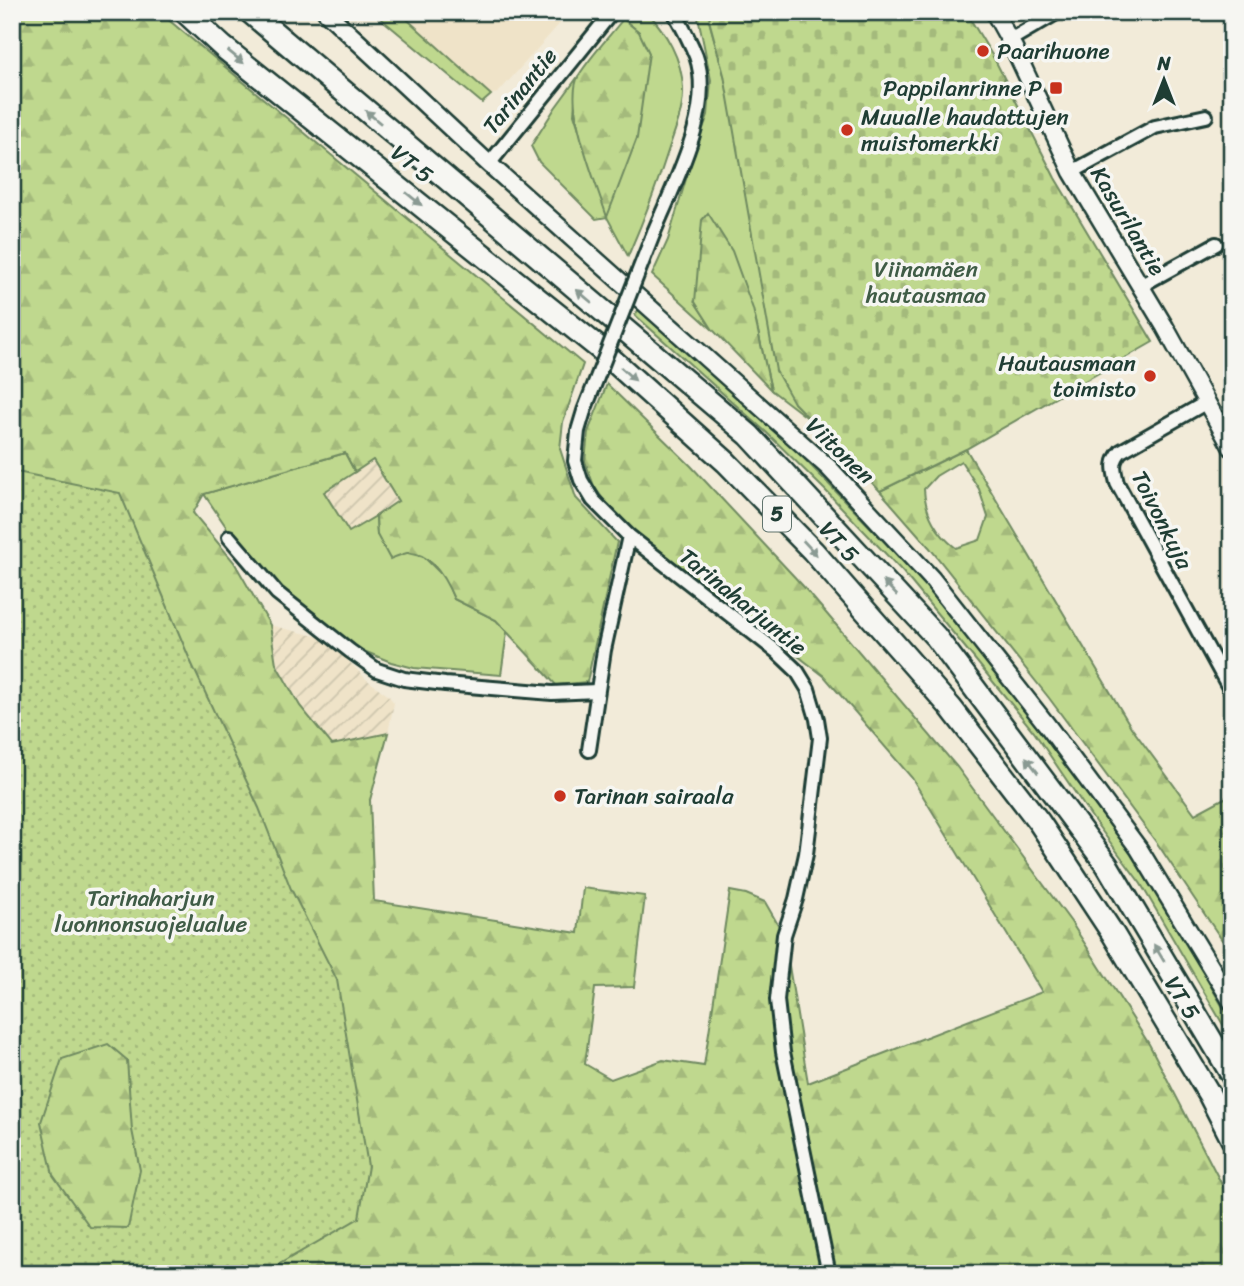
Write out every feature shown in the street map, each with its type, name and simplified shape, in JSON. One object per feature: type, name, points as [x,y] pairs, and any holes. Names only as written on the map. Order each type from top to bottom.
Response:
[{"type":"highway","name":"VT 5","points":[[185,12],[223,47],[599,348],[726,462],[813,551],[951,708],[1039,822],[1113,934],[1209,1094],[1232,1139]]},
{"type":"highway","name":"VT 5","points":[[250,12],[749,435],[936,637],[1107,865],[1232,1075]]},
{"type":"main road","name":"Viitonen","points":[[326,12],[489,164],[829,468],[932,579],[1139,849],[1232,1002]]},
{"type":"main road","name":"Kasurilantie","points":[[994,12],[1010,40],[1072,172],[1232,448]]},
{"type":"street","name":"Tarinantie","points":[[489,164],[612,12]]},
{"type":"street","name":"Tarinaharjuntie","points":[[674,12],[696,57],[701,93],[698,112],[687,149],[584,411],[575,448],[578,471],[593,500],[629,536],[776,651],[797,671],[812,699],[820,738],[806,853],[796,899],[784,935],[777,1000],[786,1064],[829,1274]]},
{"type":"street","points":[[1010,40],[1058,12]]},
{"type":"street","points":[[1072,172],[1155,127],[1206,116]]},
{"type":"street","points":[[1140,286],[1216,244]]},
{"type":"street","name":"Toivonkuja","points":[[1207,402],[1121,451],[1116,457],[1114,470],[1117,483],[1232,693]]},
{"type":"street","points":[[589,750],[597,691],[629,536]]},
{"type":"street","points":[[229,537],[278,593],[377,670],[404,679],[445,684],[552,694],[597,691]]},
{"type":"shaded area","points":[[387,12],[570,12],[498,93],[487,95]]},
{"type":"shaded area","points":[[373,460],[399,501],[350,532],[323,492]]},
{"type":"shaded area","points":[[270,625],[327,639],[394,703],[388,733],[332,745],[300,706],[276,664]]},
{"type":"green space","points":[[12,12],[159,12],[583,364],[563,422],[560,449],[576,498],[617,542],[587,682],[556,685],[496,620],[454,599],[442,576],[423,557],[407,553],[390,559],[377,535],[376,516],[398,501],[373,460],[355,472],[345,453],[204,494],[193,513],[234,562],[270,625],[276,664],[300,706],[332,745],[388,733],[370,800],[374,901],[578,933],[583,888],[645,896],[634,987],[595,988],[585,1064],[611,1079],[663,1060],[704,1066],[730,891],[765,902],[784,935],[808,1083],[1042,992],[912,778],[824,676],[611,511],[594,486],[585,461],[588,432],[607,384],[691,466],[803,586],[957,767],[1071,922],[1149,1044],[1232,1204],[1232,1274],[12,1274]]},
{"type":"green space","points":[[373,12],[399,12],[491,95],[482,103]]},
{"type":"green space","points":[[635,12],[647,12],[666,37],[680,67],[683,95],[679,117],[661,173],[628,256],[607,217],[596,219],[539,162],[531,146],[577,78],[574,114],[607,216],[639,32],[623,19]]},
{"type":"green space","points":[[697,12],[711,12],[709,21],[724,75],[794,403],[813,422],[771,390],[755,317],[695,302],[713,330],[652,275],[668,240],[708,115],[711,80]]},
{"type":"green space","name":"Viinamäen hautausmaa","points":[[711,12],[966,12],[995,60],[1055,178],[1153,342],[966,449],[880,491],[794,403],[776,371],[724,75],[709,20]]},
{"type":"green space","points":[[623,19],[639,32],[649,53],[637,138],[607,217],[583,145],[575,105],[575,88],[579,75]]},
{"type":"green space","points":[[708,213],[732,251],[753,309],[771,390],[713,330],[695,302],[702,220]]},
{"type":"green space","points":[[639,309],[789,443],[931,590],[1003,681],[1127,848],[1232,1023],[1232,1040],[1141,884],[1034,732],[902,571],[766,432],[635,315]]},
{"type":"green space","points":[[966,449],[1131,727],[1195,814],[1232,794],[1232,955],[1159,846],[1049,698],[929,547],[880,491]],"holes":[[[961,461],[979,489],[988,517],[980,540],[956,548],[933,522],[924,489],[936,476]]]},
{"type":"green space","points":[[345,453],[355,472],[324,492],[349,532],[376,516],[377,535],[408,553],[424,557],[445,578],[454,599],[496,620],[507,632],[501,675],[414,668],[391,662],[339,641],[277,593],[204,494]]},
{"type":"green space","name":"Tarinaharjun luonnonsuojelualue","points":[[12,471],[120,493],[190,660],[259,808],[291,889],[337,980],[368,1166],[359,1218],[262,1274],[12,1274]],"holes":[[[108,1044],[127,1060],[132,1130],[140,1170],[128,1228],[90,1227],[53,1175],[41,1122],[62,1059]]]},
{"type":"place","name":"Paarihuone","points":[[983,51]]},
{"type":"place","name":"Pappilanrinne P","points":[[1056,88]]},
{"type":"place","name":"Muualle haudattujen muistomerkki","points":[[847,130]]},
{"type":"place","name":"Hautausmaan toimisto","points":[[1150,376]]},
{"type":"place","name":"Tarinan sairaala","points":[[560,796]]}]
